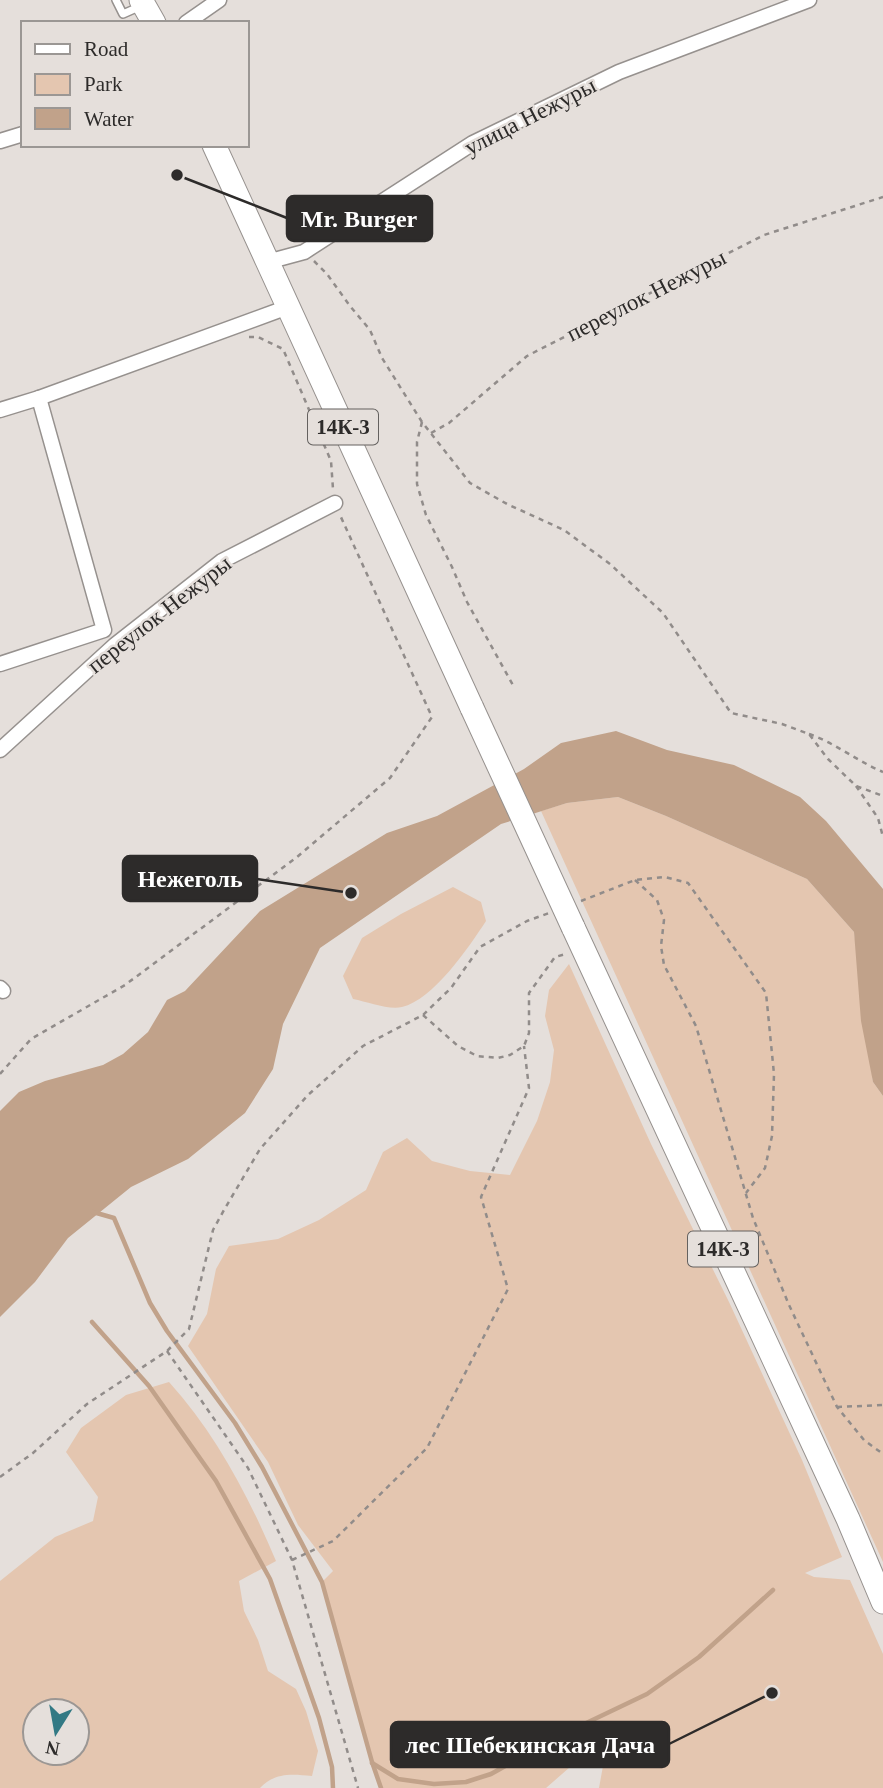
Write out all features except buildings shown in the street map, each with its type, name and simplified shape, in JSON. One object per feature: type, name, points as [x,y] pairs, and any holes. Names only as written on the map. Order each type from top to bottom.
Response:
[{"type":"main road","name":"14К-3","points":[[215,147],[472,708],[572,916],[584,948],[848,1519],[883,1602]]},
{"type":"street","points":[[189,21],[219,0]]},
{"type":"street","name":"улица Нежуры","points":[[267,262],[304,252],[473,143],[619,72],[809,0]]},
{"type":"street","points":[[0,141],[21,135]]},
{"type":"street","points":[[0,410],[288,307]]},
{"type":"street","name":"переулок Нежуры","points":[[0,664],[104,631],[39,398]]},
{"type":"street","name":"переулок Нежуры","points":[[0,750],[115,645],[222,561],[335,503]]},
{"type":"street","points":[[104,631],[115,645]]},
{"type":"lane","points":[[116,0],[123,13],[146,9]]},
{"type":"path","name":"переулок Нежуры","points":[[431,433],[449,423],[527,356],[764,234],[883,197]]},
{"type":"path","points":[[304,252],[327,274],[370,330],[382,358],[422,422],[470,483],[517,509],[564,530],[610,564],[663,613],[731,713],[782,724],[829,741],[860,762],[883,772]]},
{"type":"path","points":[[0,1074],[32,1039],[125,985],[297,857],[390,778],[432,717],[335,503],[331,461],[282,349],[258,337],[237,338],[229,328]]},
{"type":"path","points":[[422,422],[417,442],[417,484],[426,515],[467,602],[514,687]]},
{"type":"path","points":[[808,734],[828,759],[856,786],[878,818],[883,837]]},
{"type":"path","points":[[856,786],[883,796]]},
{"type":"path","points":[[572,916],[635,880],[665,877],[688,883],[766,993],[774,1074],[772,1136],[765,1168],[746,1193]]},
{"type":"path","points":[[635,880],[657,900],[664,920],[661,946],[664,965],[696,1026],[752,1218],[789,1305],[837,1407],[864,1440],[883,1454]]},
{"type":"path","points":[[0,1477],[33,1453],[87,1404],[167,1351],[189,1329],[213,1230],[260,1149],[308,1095],[363,1046],[423,1015],[451,988],[480,947],[527,921],[550,913]]},
{"type":"path","points":[[292,1560],[333,1541],[427,1448],[508,1289],[481,1197],[529,1088],[524,1046],[529,1033],[529,993],[555,957],[584,948]]},
{"type":"path","points":[[423,1015],[458,1046],[477,1056],[498,1058],[510,1055],[524,1046]]},
{"type":"path","points":[[167,1351],[248,1468],[292,1560],[358,1788]]},
{"type":"path","points":[[837,1407],[883,1405]]},
{"type":"green space","points":[[618,797],[807,879],[854,932],[873,1082],[883,1096],[883,1562],[541,811],[567,803]]},
{"type":"green space","points":[[453,887],[481,902],[486,921],[438,984],[414,1002],[402,1007],[384,1007],[353,999],[343,976],[362,938]]},
{"type":"green space","points":[[569,964],[651,1144],[729,1302],[802,1460],[842,1557],[805,1573],[814,1577],[850,1580],[883,1654],[883,1788],[599,1788],[609,1733],[546,1788],[381,1788],[322,1582],[333,1571],[298,1525],[268,1462],[188,1346],[207,1314],[216,1269],[229,1246],[278,1239],[319,1220],[366,1190],[383,1152],[407,1138],[432,1161],[470,1171],[510,1175],[537,1121],[550,1082],[554,1050],[545,1016],[549,990]]},
{"type":"green space","points":[[169,1382],[202,1423],[255,1513],[276,1561],[239,1581],[244,1611],[258,1640],[268,1671],[296,1689],[306,1711],[318,1751],[312,1776],[278,1777],[260,1788],[0,1788],[0,1581],[55,1537],[93,1521],[98,1497],[66,1452],[81,1428],[126,1395]]},
{"type":"water","points":[[616,731],[667,750],[734,765],[800,797],[826,821],[883,889],[883,1096],[873,1082],[861,1021],[854,932],[807,879],[618,797],[567,803],[501,824],[320,948],[283,1024],[273,1069],[245,1113],[188,1159],[131,1187],[68,1238],[35,1282],[0,1317],[0,1111],[19,1092],[45,1081],[103,1065],[123,1054],[148,1032],[167,1000],[185,991],[260,911],[387,833],[437,816],[524,769],[561,743]]},
{"type":"waterway","points":[[93,1212],[114,1218],[150,1303],[167,1331],[235,1423],[262,1467],[322,1582],[381,1788]]},
{"type":"waterway","points":[[92,1322],[149,1386],[216,1481],[270,1579],[319,1718],[332,1767],[333,1788]]},
{"type":"waterway","points":[[372,1763],[398,1779],[434,1784],[466,1782],[491,1774],[559,1736],[647,1694],[699,1657],[773,1590]]},
{"type":"place","name":"Mr. Burger","points":[[177,175]]},
{"type":"place","name":"Нежеголь","points":[[351,893]]},
{"type":"place","name":"лес Шебекинская Дача","points":[[772,1693]]}]
